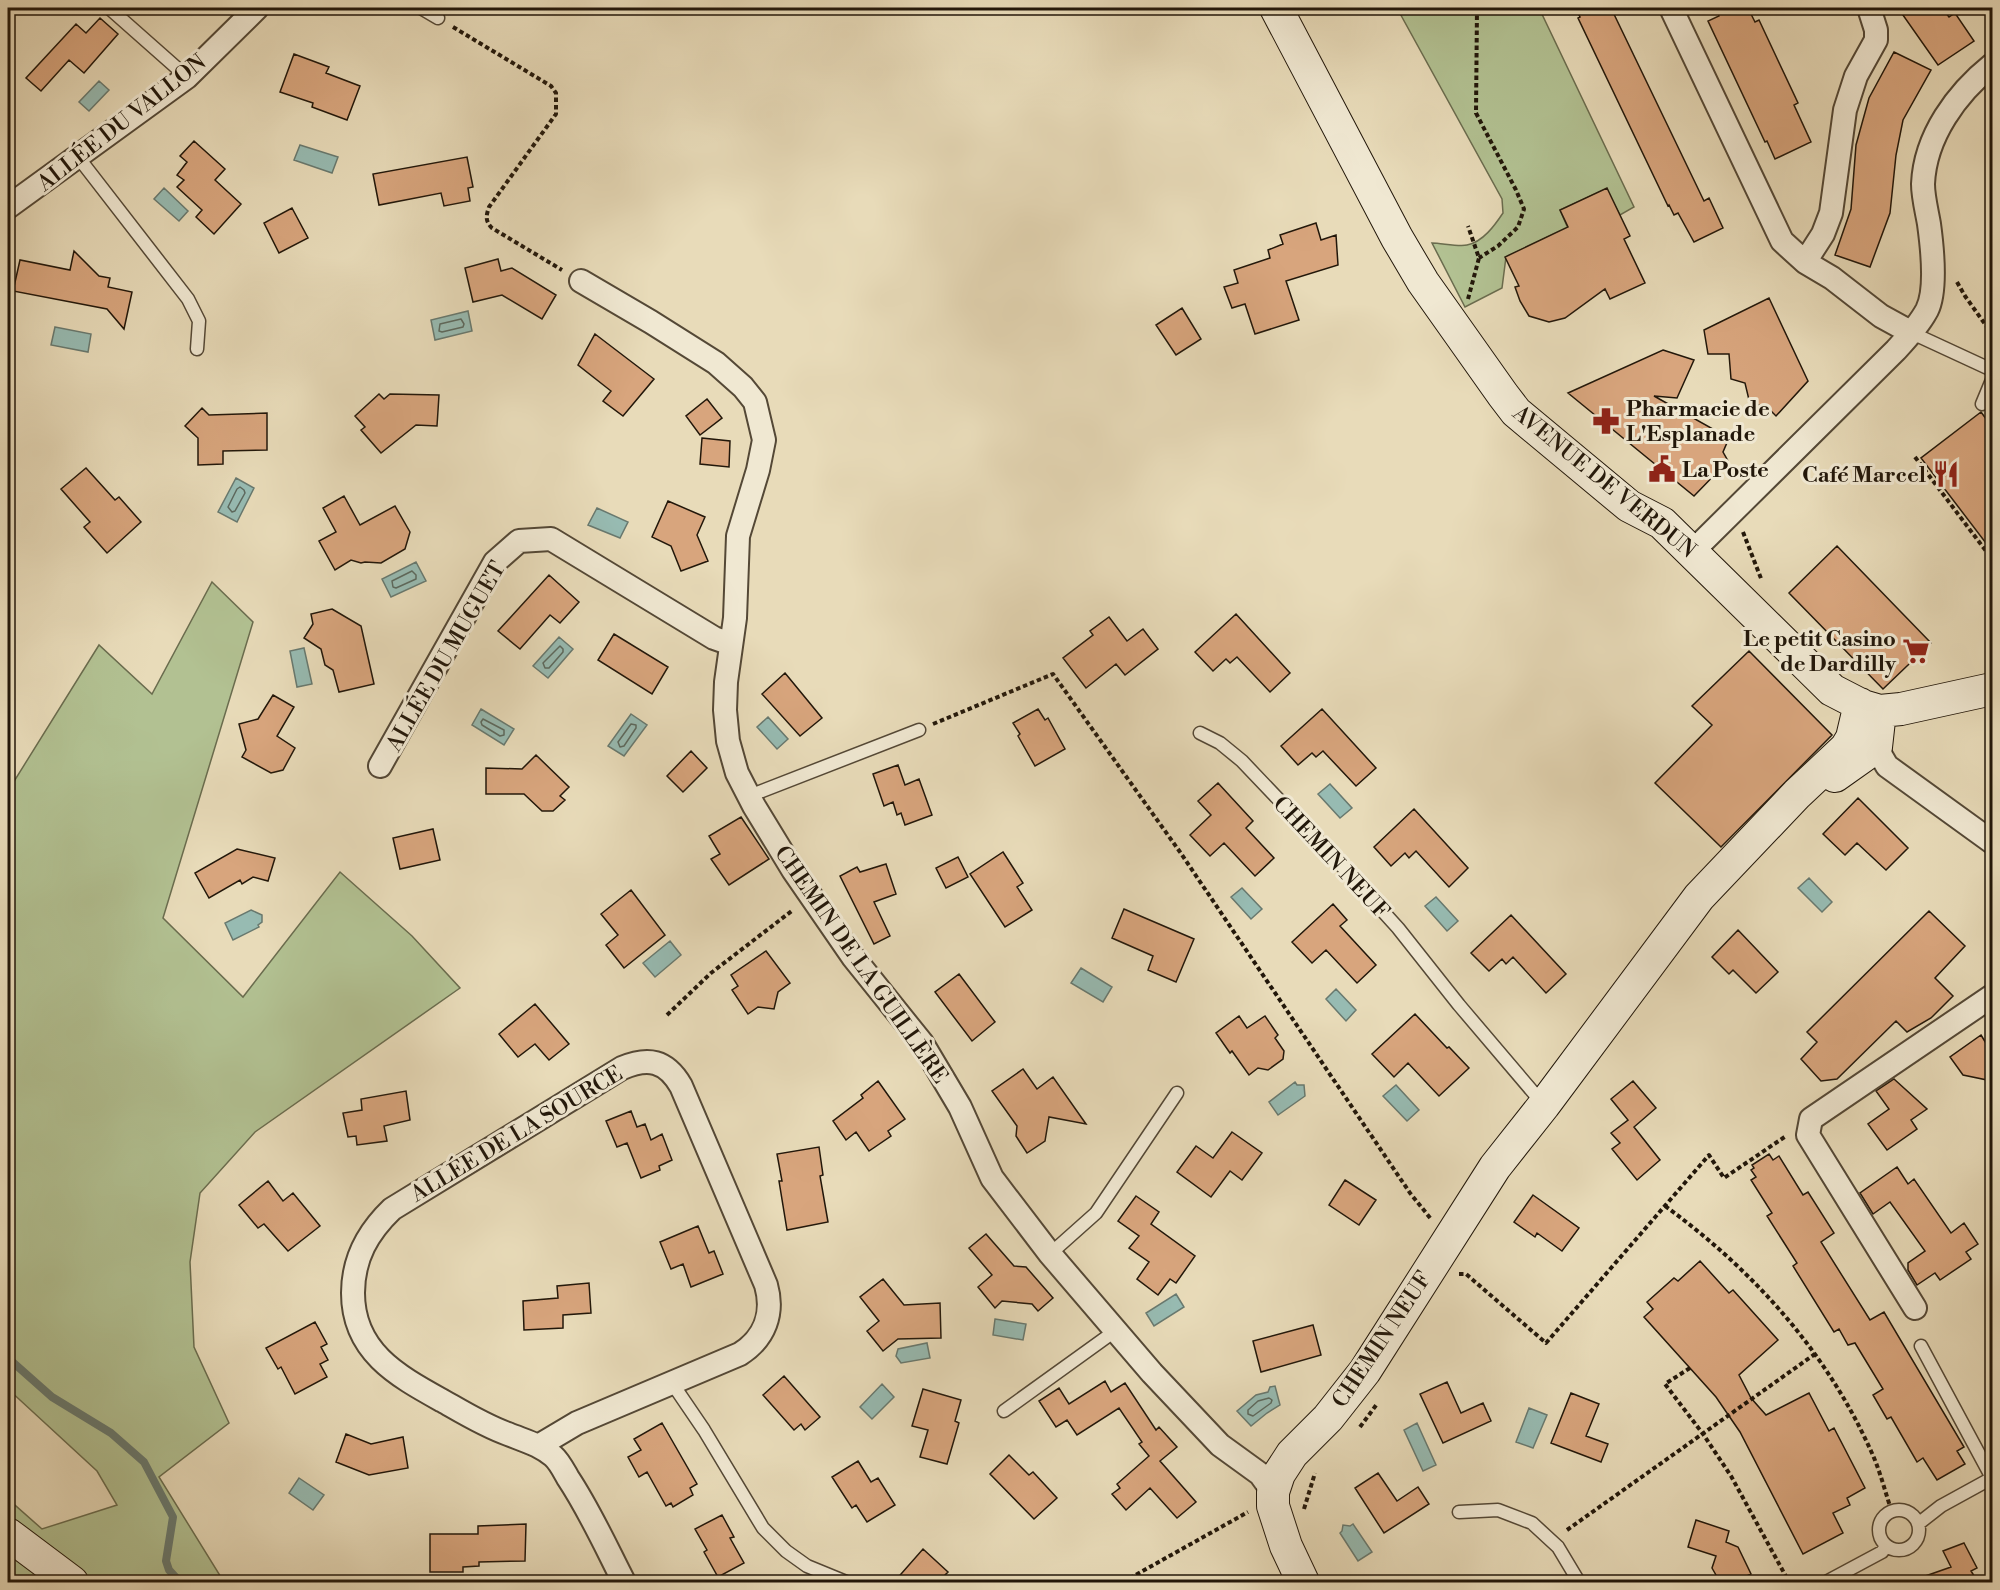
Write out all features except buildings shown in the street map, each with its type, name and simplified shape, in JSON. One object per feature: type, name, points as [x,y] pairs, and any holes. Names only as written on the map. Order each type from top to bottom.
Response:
[{"type":"street","name":"ALLÉE DU VALLON","points":[[8,207],[187,77],[257,8]]},
{"type":"street","name":"AVENUE DE VERDUN","points":[[1276,8],[1397,238],[1423,282],[1516,412],[1629,506],[1662,523],[1832,690],[1870,707]]},
{"type":"street","points":[[1671,8],[1782,241],[1805,262],[1832,278],[1881,316],[1912,333]]},
{"type":"street","points":[[1805,262],[1823,234],[1831,213],[1845,110],[1856,76],[1876,40],[1876,30],[1869,8]]},
{"type":"street","points":[[1693,551],[1912,333],[1928,309],[1933,250],[1923,184],[1928,158],[1937,133],[1950,108],[1969,85],[1992,65]]},
{"type":"street","name":"CHEMIN DE LA GUILLÈRE","points":[[581,281],[716,363],[743,387],[755,402],[764,440],[758,470],[738,536],[735,618],[725,710],[727,731],[737,773],[772,837],[853,957],[922,1043],[960,1107],[992,1178],[1050,1254],[1115,1331],[1220,1445],[1260,1474],[1273,1492]]},
{"type":"street","name":"ALLÉE DU MUGUET","points":[[380,766],[495,562],[519,541],[550,539],[714,638],[731,644]]},
{"type":"street","points":[[1992,689],[1901,709],[1870,707],[1876,747],[1887,766],[1992,842]]},
{"type":"street","name":"CHEMIN NEUF","points":[[1273,1492],[1279,1473],[1292,1454],[1328,1418],[1365,1371],[1495,1167],[1544,1106],[1699,897],[1762,830],[1846,748],[1855,728],[1870,707]]},
{"type":"street","name":"CHEMIN NEUF","points":[[1762,830],[1876,747]]},
{"type":"street","points":[[1915,1308],[1808,1136],[1811,1119],[1992,996]]},
{"type":"street","name":"ALLÉE DE LA SOURCE","points":[[540,1445],[577,1423],[740,1354],[752,1345],[765,1326],[770,1302],[766,1285],[676,1077],[658,1063],[635,1062],[622,1068],[392,1209],[370,1233],[354,1271],[353,1296],[357,1321],[369,1346],[384,1364],[404,1379],[472,1417],[507,1434],[540,1445],[555,1458],[582,1500],[624,1582]]},
{"type":"street","points":[[1273,1492],[1273,1506],[1286,1545],[1303,1582]]},
{"type":"street","points":[[8,1534],[72,1582]]},
{"type":"lane","points":[[109,8],[187,77]]},
{"type":"lane","points":[[421,8],[438,18]]},
{"type":"lane","points":[[78,157],[188,299],[199,321],[197,349]]},
{"type":"lane","points":[[1912,333],[1992,370]]},
{"type":"lane","points":[[1982,404],[1992,380]]},
{"type":"lane","points":[[749,796],[919,730]]},
{"type":"lane","name":"CHEMIN NEUF","points":[[1200,733],[1220,743],[1242,761],[1339,863],[1398,928],[1544,1106]]},
{"type":"lane","points":[[1050,1254],[1096,1213],[1177,1093]]},
{"type":"lane","points":[[1004,1411],[1115,1331]]},
{"type":"lane","points":[[1918,1524],[1941,1506],[1992,1478],[1921,1346]]},
{"type":"lane","points":[[672,1383],[704,1430],[763,1528],[786,1551],[807,1566],[846,1582]]},
{"type":"lane","points":[[1459,1512],[1498,1510],[1532,1523],[1558,1547],[1580,1582]]},
{"type":"lane","points":[[1904,1511],[1918,1524],[1918,1536],[1910,1546],[1898,1550],[1886,1546],[1882,1540],[1879,1527],[1881,1520],[1892,1512],[1904,1511]]},
{"type":"lane","points":[[1826,1582],[1882,1552],[1886,1546]]},
{"type":"path","points":[[1477,8],[1476,113],[1524,209],[1518,227],[1498,246],[1479,258]]},
{"type":"path","points":[[1989,8],[1992,13]]},
{"type":"path","points":[[438,18],[551,86],[556,93],[556,114],[489,207],[486,216],[487,223],[492,228],[581,281]]},
{"type":"path","points":[[1465,307],[1479,258],[1468,225]]},
{"type":"path","points":[[1954,275],[1965,296],[1992,334]]},
{"type":"path","points":[[1915,457],[1992,559]]},
{"type":"path","points":[[1742,528],[1765,588]]},
{"type":"path","points":[[919,730],[1053,674],[1180,852],[1410,1193],[1449,1237]]},
{"type":"path","points":[[667,1015],[711,972],[789,914],[808,891]]},
{"type":"path","points":[[1455,1280],[1459,1274],[1466,1274],[1546,1343],[1709,1155],[1724,1178],[1811,1119]]},
{"type":"path","points":[[1665,1206],[1703,1233],[1730,1257],[1772,1302],[1815,1354],[1869,1446],[1892,1512]]},
{"type":"path","points":[[1551,1541],[1815,1354]]},
{"type":"path","points":[[1690,1368],[1665,1384],[1731,1476],[1789,1582]]},
{"type":"path","points":[[1354,1433],[1370,1416],[1382,1397]]},
{"type":"path","points":[[1303,1515],[1314,1474],[1322,1466]]},
{"type":"path","points":[[1123,1582],[1253,1508],[1273,1492]]},
{"type":"green space","points":[[1397,8],[1539,8],[1634,207],[1620,215],[1606,189],[1560,210],[1572,238],[1560,231],[1506,257],[1502,288],[1465,307],[1432,243],[1464,245],[1483,237],[1503,213],[1502,199]]},
{"type":"green space","points":[[212,582],[253,622],[163,918],[243,997],[340,872],[412,936],[460,988],[255,1132],[200,1193],[190,1262],[194,1347],[229,1423],[159,1477],[224,1582],[8,1582],[8,1499],[42,1529],[117,1505],[97,1471],[8,1389],[8,791],[99,645],[152,694]]},
{"type":"water","points":[[99,81],[109,90],[89,111],[79,102]]},
{"type":"water","points":[[300,145],[338,157],[332,173],[294,160]]},
{"type":"water","points":[[164,188],[188,211],[179,221],[154,199]]},
{"type":"water","points":[[468,311],[472,331],[435,340],[431,320]]},
{"type":"water","points":[[55,327],[91,334],[88,352],[51,345]]},
{"type":"water","points":[[236,478],[254,488],[237,522],[218,512]]},
{"type":"water","points":[[597,508],[628,522],[620,538],[588,525]]},
{"type":"water","points":[[416,562],[426,581],[391,597],[382,579]]},
{"type":"water","points":[[559,637],[573,649],[548,678],[533,666]]},
{"type":"water","points":[[304,648],[312,684],[297,687],[290,651]]},
{"type":"water","points":[[481,709],[514,729],[504,745],[472,725]]},
{"type":"water","points":[[631,714],[647,725],[624,756],[608,746]]},
{"type":"water","points":[[768,717],[788,739],[777,749],[757,727]]},
{"type":"water","points":[[1330,784],[1352,808],[1340,818],[1318,794]]},
{"type":"water","points":[[1809,878],[1832,902],[1822,912],[1798,888]]},
{"type":"water","points":[[1242,888],[1262,909],[1251,919],[1231,897]]},
{"type":"water","points":[[1436,897],[1458,921],[1447,931],[1425,906]]},
{"type":"water","points":[[251,910],[262,915],[259,927],[233,940],[225,923]]},
{"type":"water","points":[[670,941],[681,955],[655,977],[643,963]]},
{"type":"water","points":[[1081,968],[1112,987],[1103,1002],[1071,983]]},
{"type":"water","points":[[1336,989],[1356,1010],[1346,1021],[1326,999]]},
{"type":"water","points":[[1295,1082],[1297,1085],[1304,1085],[1305,1096],[1278,1115],[1269,1102]]},
{"type":"water","points":[[1396,1085],[1419,1110],[1407,1121],[1383,1096]]},
{"type":"water","points":[[1176,1294],[1184,1307],[1154,1326],[1146,1313]]},
{"type":"water","points":[[995,1319],[1026,1324],[1023,1340],[993,1335]]},
{"type":"water","points":[[927,1343],[930,1358],[901,1363],[896,1356],[898,1349]]},
{"type":"water","points":[[882,1384],[894,1397],[872,1419],[860,1407]]},
{"type":"water","points":[[1275,1386],[1280,1405],[1251,1426],[1237,1411],[1256,1395],[1268,1392],[1270,1387]]},
{"type":"water","points":[[1529,1408],[1547,1415],[1533,1448],[1516,1442]]},
{"type":"water","points":[[1417,1423],[1436,1465],[1423,1471],[1404,1430]]},
{"type":"water","points":[[299,1478],[324,1495],[313,1510],[289,1493]]},
{"type":"water","points":[[1353,1524],[1372,1552],[1358,1561],[1340,1533],[1343,1525]]},
{"type":"waterway","points":[[8,1358],[52,1397],[111,1433],[144,1462],[173,1517],[166,1561],[169,1570],[180,1582]]},
{"type":"place","name":"Pharmacie de L'Esplanade","points":[[1606,421]]},
{"type":"place","name":"La Poste","points":[[1662,469]]},
{"type":"place","name":"Café Marcel","points":[[1946,474]]},
{"type":"place","name":"Le petit Casino de Dardilly","points":[[1916,651]]}]
